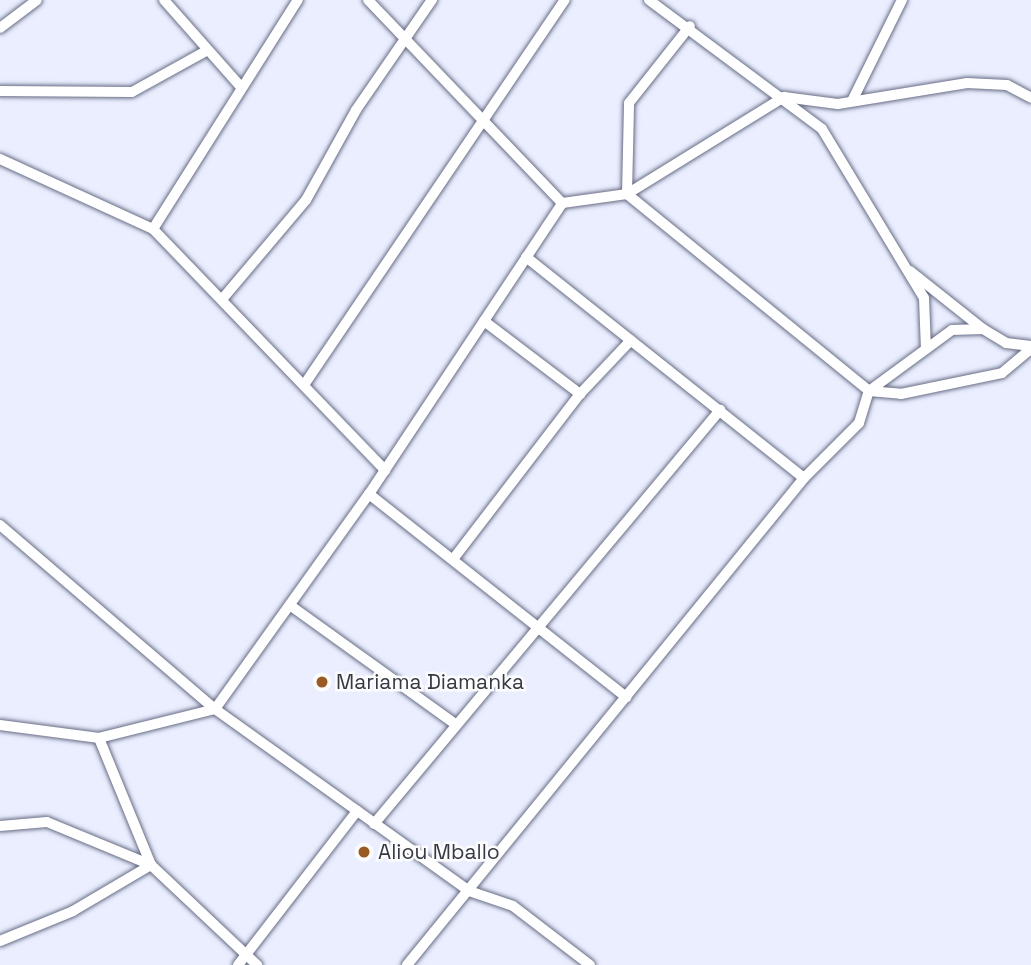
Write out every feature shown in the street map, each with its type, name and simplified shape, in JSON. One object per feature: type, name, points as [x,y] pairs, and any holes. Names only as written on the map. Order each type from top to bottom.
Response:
[{"type":"street","points":[[0,28],[37,0]]},
{"type":"street","points":[[164,0],[206,51],[240,86]]},
{"type":"street","points":[[153,229],[240,86],[298,0]]},
{"type":"street","points":[[368,0],[562,203]]},
{"type":"street","points":[[224,297],[306,200],[432,0]]},
{"type":"street","points":[[303,385],[565,0]]},
{"type":"street","points":[[649,0],[690,26],[822,129],[911,271],[924,298],[926,349]]},
{"type":"street","points":[[852,101],[902,0]]},
{"type":"street","points":[[627,194],[629,103],[690,26]]},
{"type":"street","points":[[0,91],[132,92],[206,51]]},
{"type":"street","points":[[0,725],[99,738],[215,709],[369,494],[562,203],[627,194],[784,97],[817,104],[967,83],[1007,85],[1031,98]]},
{"type":"street","points":[[0,159],[153,229],[224,297],[303,385],[385,470]]},
{"type":"street","points":[[627,194],[869,391],[901,394],[1002,373],[1031,347]]},
{"type":"street","points":[[526,257],[804,478]]},
{"type":"street","points":[[911,271],[983,329],[1006,343],[1031,347]]},
{"type":"street","points":[[484,321],[580,394]]},
{"type":"street","points":[[407,965],[804,478],[859,423],[869,391],[953,330],[983,329]]},
{"type":"street","points":[[454,558],[580,394],[631,340]]},
{"type":"street","points":[[374,824],[720,410]]},
{"type":"street","points":[[369,494],[542,625],[626,697]]},
{"type":"street","points":[[0,524],[215,709],[469,891],[522,912],[590,965]]},
{"type":"street","points":[[291,606],[455,724]]},
{"type":"street","points":[[99,738],[151,865],[242,960],[257,965]]},
{"type":"street","points":[[242,960],[357,811]]},
{"type":"street","points":[[0,826],[47,821],[151,865]]},
{"type":"street","points":[[0,941],[73,911],[151,865]]},
{"type":"place","name":"Mariama Diamanka","points":[[322,682]]},
{"type":"place","name":"Aliou Mballo","points":[[364,852]]}]
